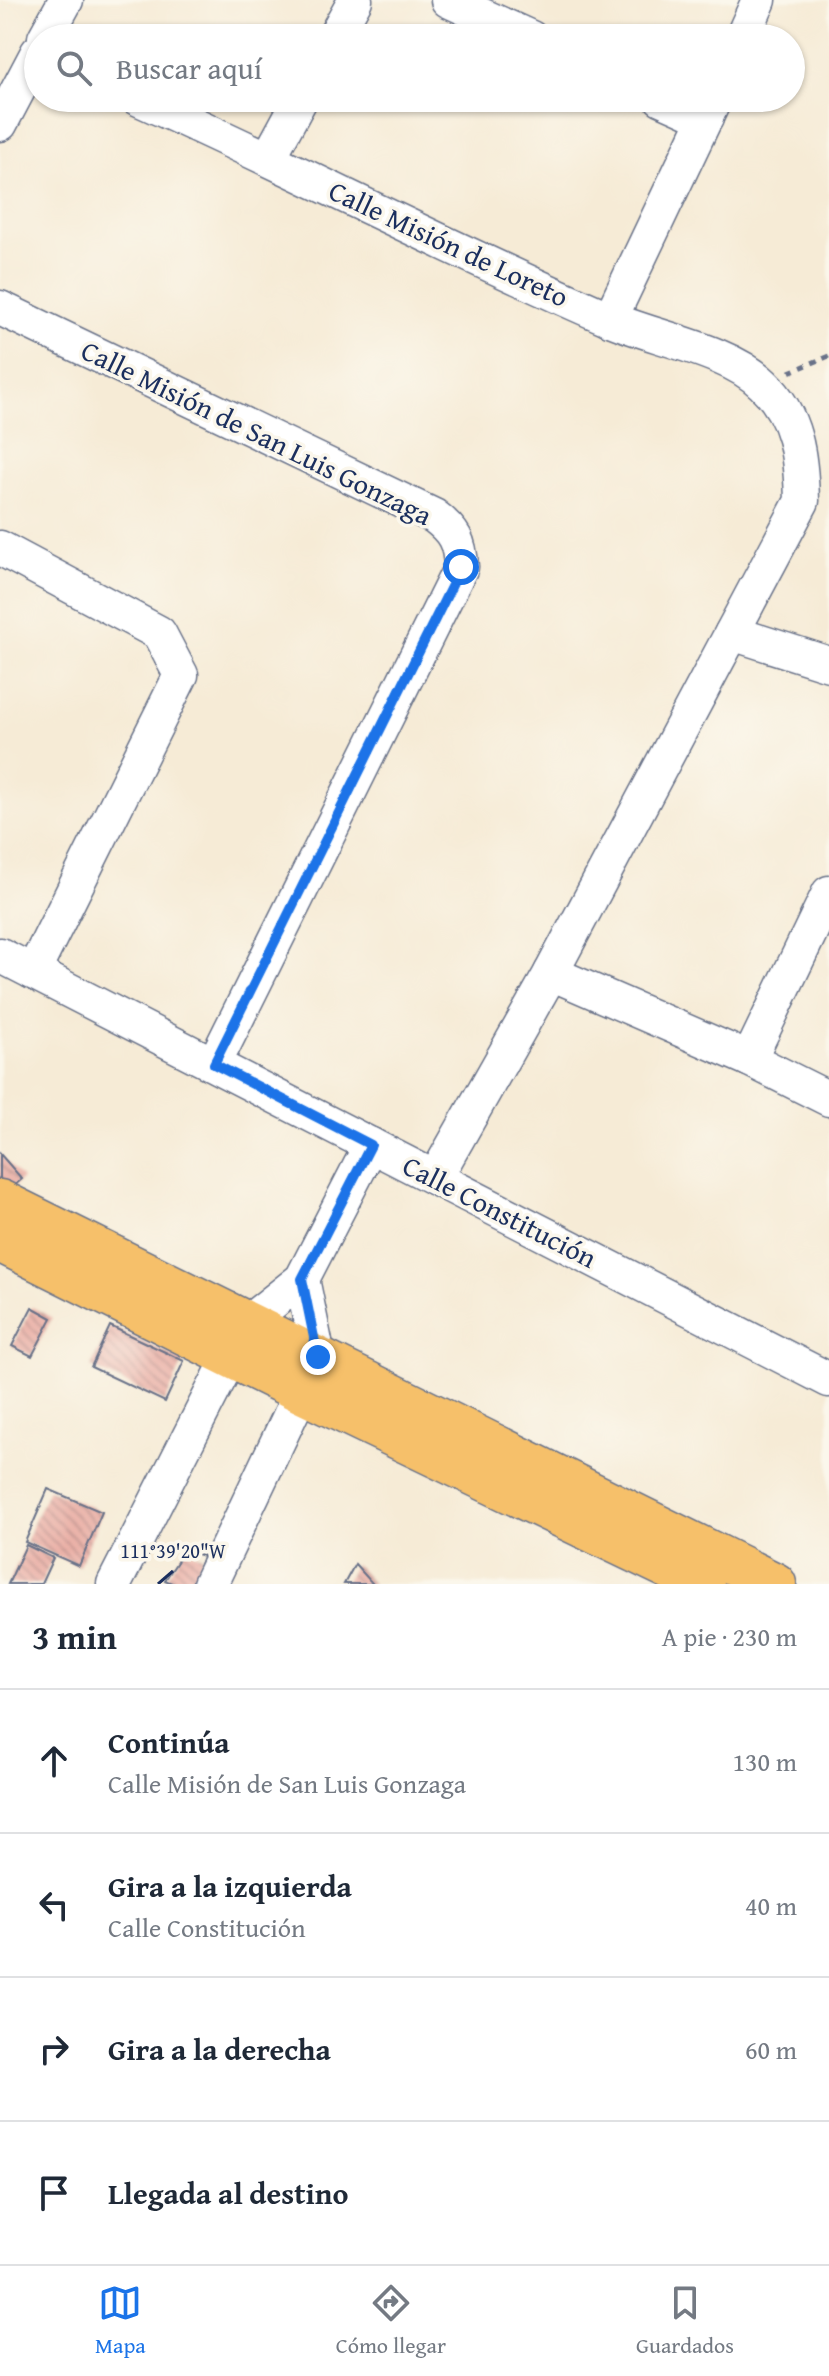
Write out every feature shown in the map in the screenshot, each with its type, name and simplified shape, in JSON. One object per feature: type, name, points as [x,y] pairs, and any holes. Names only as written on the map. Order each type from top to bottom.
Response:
[{"type":"main road","points":[[0,1201],[240,1339],[703,1584]]},
{"type":"main road","points":[[0,1241],[240,1339]]},
{"type":"main road","points":[[310,1375],[775,1584]]},
{"type":"street","points":[[53,24],[66,0]]},
{"type":"street","points":[[342,24],[355,0]]},
{"type":"street","points":[[448,0],[500,24]]},
{"type":"street","points":[[748,24],[759,0]]},
{"type":"street","points":[[0,124],[24,79]]},
{"type":"street","name":"Calle Misión de Loreto","points":[[168,112],[610,319],[736,366],[763,384]]},
{"type":"street","points":[[269,157],[293,112]]},
{"type":"street","points":[[610,319],[709,112]]},
{"type":"street","name":"Calle Misión de San Luis Gonzaga","points":[[0,308],[434,516],[450,528],[460,546],[461,567],[214,1064]]},
{"type":"street","points":[[435,1178],[551,973],[802,501],[801,448],[782,407],[763,384]]},
{"type":"street","points":[[0,548],[159,633],[181,675],[33,972]]},
{"type":"street","points":[[732,633],[829,664]]},
{"type":"street","points":[[749,1059],[829,893]]},
{"type":"street","name":"Calle Constitución","points":[[0,955],[829,1380]]},
{"type":"street","points":[[551,973],[749,1059],[829,1099]]},
{"type":"street","points":[[114,1584],[240,1339],[302,1279],[371,1145]]},
{"type":"street","points":[[210,1584],[310,1375],[302,1279]]},
{"type":"path","points":[[763,384],[829,356]]},
{"type":"building","points":[[0,1154],[22,1179],[13,1187],[0,1179]]},
{"type":"building","points":[[32,1307],[52,1318],[32,1356],[12,1346]]},
{"type":"building","points":[[110,1326],[184,1361],[165,1402],[91,1367]]},
{"type":"building","points":[[48,1489],[102,1512],[79,1566],[25,1542]]},
{"type":"building","points":[[26,1545],[53,1558],[41,1584],[8,1584]]},
{"type":"building","points":[[185,1550],[203,1556],[193,1584],[174,1584],[165,1580]]},
{"type":"building","points":[[355,1564],[373,1584],[344,1584]]},
{"type":"route","points":[[318,1357],[302,1279],[371,1145],[214,1064],[461,567]]}]
